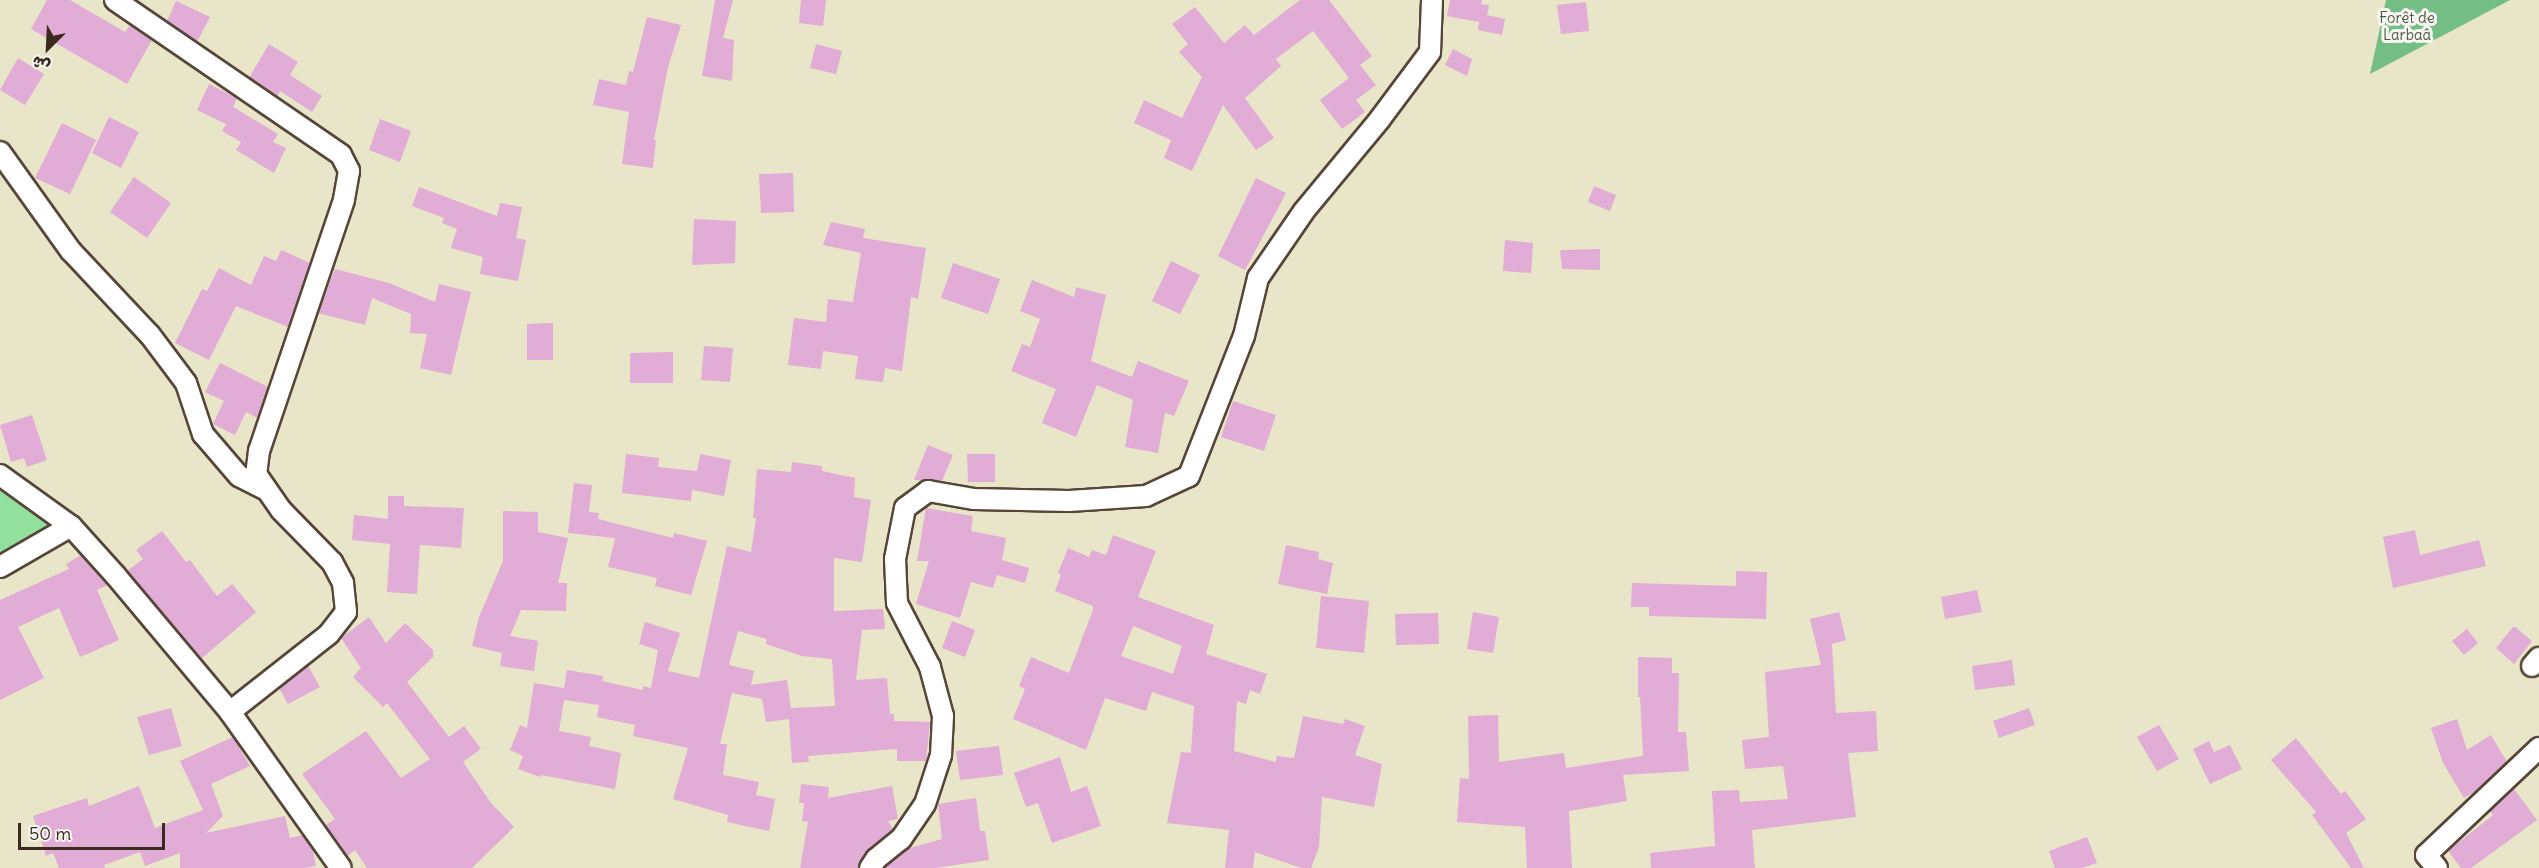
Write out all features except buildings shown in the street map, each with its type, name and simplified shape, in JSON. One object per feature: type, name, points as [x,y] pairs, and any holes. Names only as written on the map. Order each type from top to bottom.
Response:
[{"type":"street","points":[[115,0],[341,155],[349,171],[344,200],[259,451],[256,474],[265,489],[332,562],[343,583],[346,612],[329,633],[230,712]]},
{"type":"street","points":[[870,868],[876,859],[902,839],[925,804],[941,755],[943,716],[930,668],[897,603],[895,559],[905,508],[928,491],[974,499],[1069,501],[1146,496],[1189,476],[1244,336],[1258,278],[1304,211],[1380,119],[1430,52],[1432,0]]},
{"type":"street","points":[[0,152],[71,251],[150,335],[186,383],[203,434],[239,476],[265,489]]},
{"type":"street","points":[[0,475],[71,526],[230,712],[341,868]]},
{"type":"street","points":[[0,567],[71,526]]},
{"type":"street","points":[[2437,868],[2426,855],[2539,748]]},
{"type":"green space","name":"Forêt de Larbaâ","points":[[2386,0],[2510,0],[2370,74]]},
{"type":"green space","points":[[0,483],[52,525],[0,563]]}]
